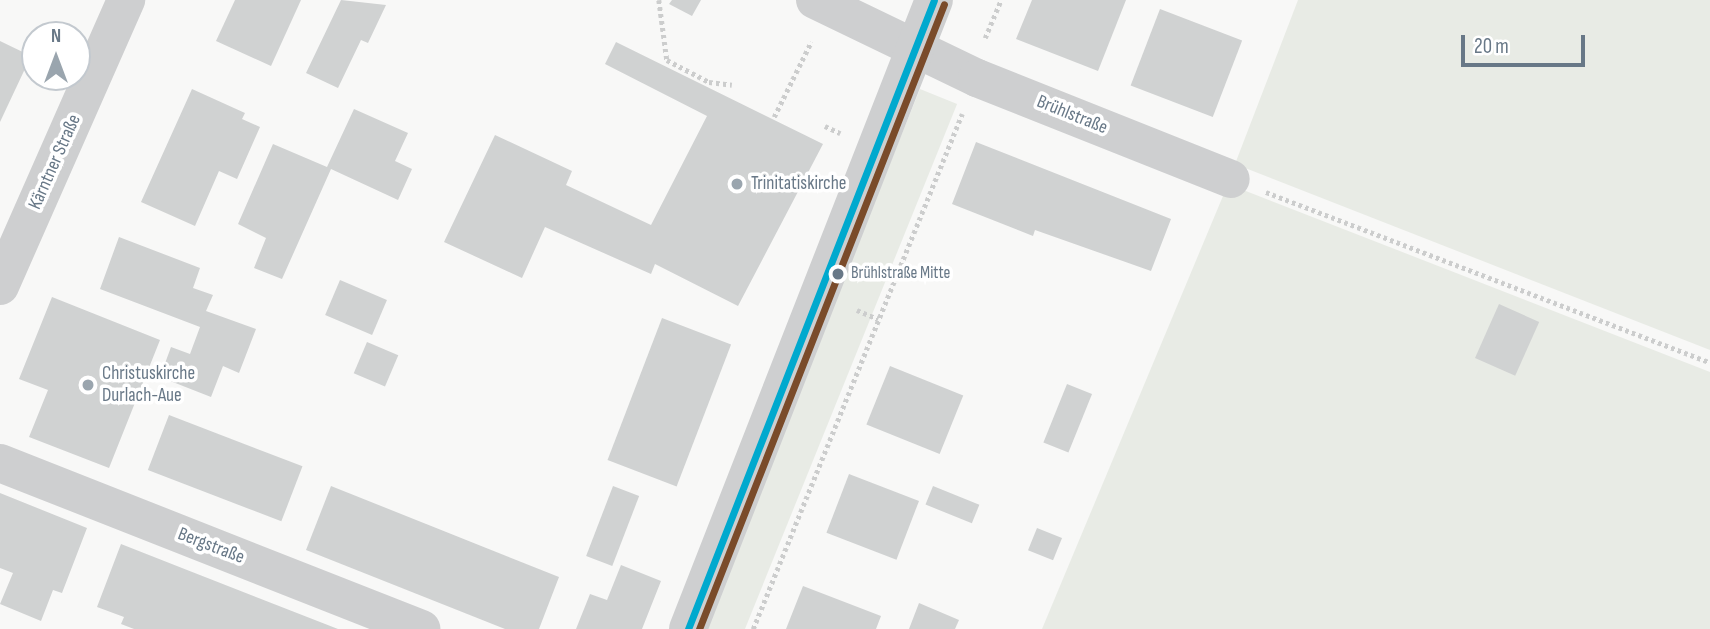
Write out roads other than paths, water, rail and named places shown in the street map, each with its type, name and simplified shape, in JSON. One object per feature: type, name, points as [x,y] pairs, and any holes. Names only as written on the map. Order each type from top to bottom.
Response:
[{"type":"street","name":"Kärntner Straße","points":[[0,286],[126,0]]},
{"type":"street","points":[[688,629],[934,0]]},
{"type":"street","name":"Brühlstraße","points":[[821,3],[977,78],[1231,179]]},
{"type":"street","name":"Bergstraße","points":[[0,463],[422,629]]},
{"type":"place","name":"Trinitatiskirche","points":[[737,184]]},
{"type":"place","name":"Brühlstraße Mitte","points":[[838,274]]},
{"type":"place","name":"Christuskirche Durlach-Aue","points":[[88,385]]}]
